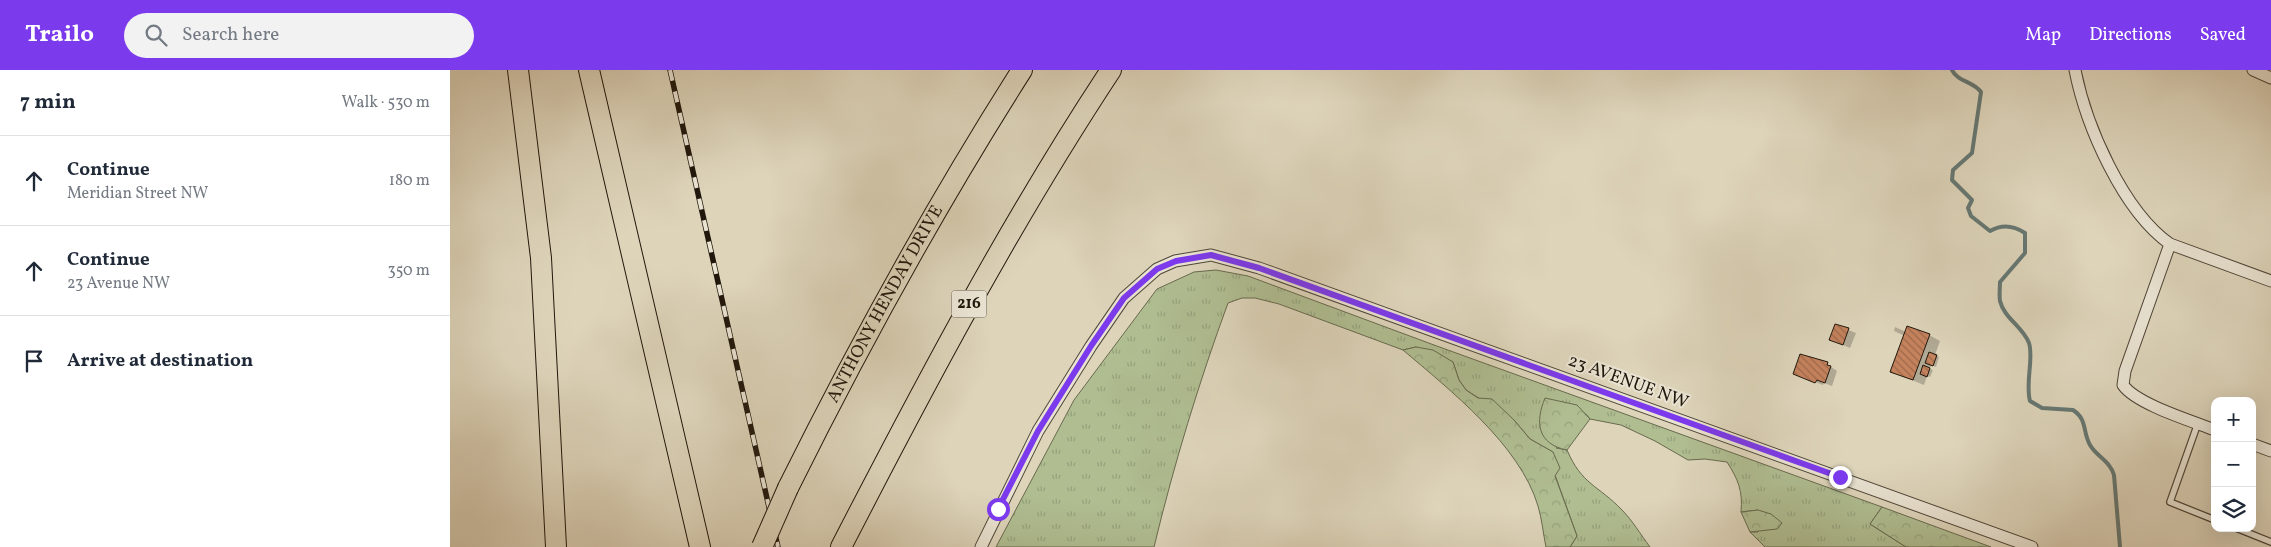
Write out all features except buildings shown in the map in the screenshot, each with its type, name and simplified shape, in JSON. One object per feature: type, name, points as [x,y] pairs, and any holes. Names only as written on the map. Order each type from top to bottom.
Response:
[{"type":"highway","points":[[518,70],[541,258],[556,547]]},
{"type":"highway","points":[[589,70],[700,547]]},
{"type":"highway","name":"ANTHONY HENDAY DRIVE","points":[[762,547],[788,488],[837,389],[978,138],[1022,70]]},
{"type":"highway","name":"216","points":[[841,547],[964,312],[1019,216],[1111,70]]},
{"type":"street","points":[[2075,70],[2078,86],[2088,114],[2113,175],[2156,235],[2170,244],[2271,281]]},
{"type":"street","points":[[2253,70],[2271,78]]},
{"type":"street","points":[[2170,244],[2123,380],[2126,389],[2146,402],[2211,428]]},
{"type":"street","name":"23 AVENUE NW","points":[[981,547],[1038,431],[1091,346],[1124,298],[1157,269],[1176,261],[1211,255],[1259,268],[2032,547]]},
{"type":"street","points":[[2256,445],[2271,451]]},
{"type":"lane","points":[[2198,423],[2170,502],[2211,518]]},
{"type":"lane","points":[[2246,532],[2271,542]]},
{"type":"green space","points":[[1216,270],[1248,276],[1882,507],[1870,524],[1906,547],[1765,547],[1750,532],[1758,532],[1758,510],[1741,512],[1739,486],[1727,462],[1705,459],[1688,460],[1655,441],[1621,425],[1590,419],[1586,414],[1556,448],[1567,450],[1579,471],[1591,484],[1622,510],[1650,547],[1570,547],[1577,536],[1555,475],[1553,452],[1530,439],[1514,420],[1466,390],[1459,380],[1453,362],[1416,347],[1403,350],[1279,304],[1255,298],[1242,298],[1228,303],[1217,333],[1179,454],[1154,547],[996,547],[1074,400],[1157,289],[1194,272]]},
{"type":"green space","points":[[1416,347],[1433,350],[1453,362],[1459,380],[1466,390],[1478,398],[1492,399],[1530,439],[1553,452],[1560,468],[1555,476],[1577,536],[1570,547],[1546,547],[1538,506],[1529,483],[1516,462],[1500,440],[1462,401],[1403,350]]},
{"type":"green space","points":[[1545,398],[1577,405],[1590,419],[1567,450],[1550,443],[1541,431],[1540,415]]},
{"type":"green space","points":[[1882,507],[1991,547],[1906,547],[1870,524]]},
{"type":"green space","points":[[1758,510],[1771,514],[1782,523],[1777,529],[1750,532],[1741,512]]},
{"type":"waterway","points":[[1952,70],[1958,77],[1978,88],[1981,92],[1972,153],[1953,170],[1952,180],[1972,200],[1968,208],[1971,216],[1990,231],[2008,226],[2025,233],[2025,253],[2000,282],[2000,301],[2005,312],[2029,343],[2031,356],[2028,386],[2030,401],[2042,408],[2073,410],[2081,418],[2090,445],[2110,466],[2114,475],[2120,547]]},
{"type":"railway","points":[[670,70],[778,547]]},
{"type":"route","points":[[998,509],[1038,431],[1091,346],[1124,298],[1157,269],[1176,261],[1211,255],[1223,256],[1259,268],[1840,477]]}]
